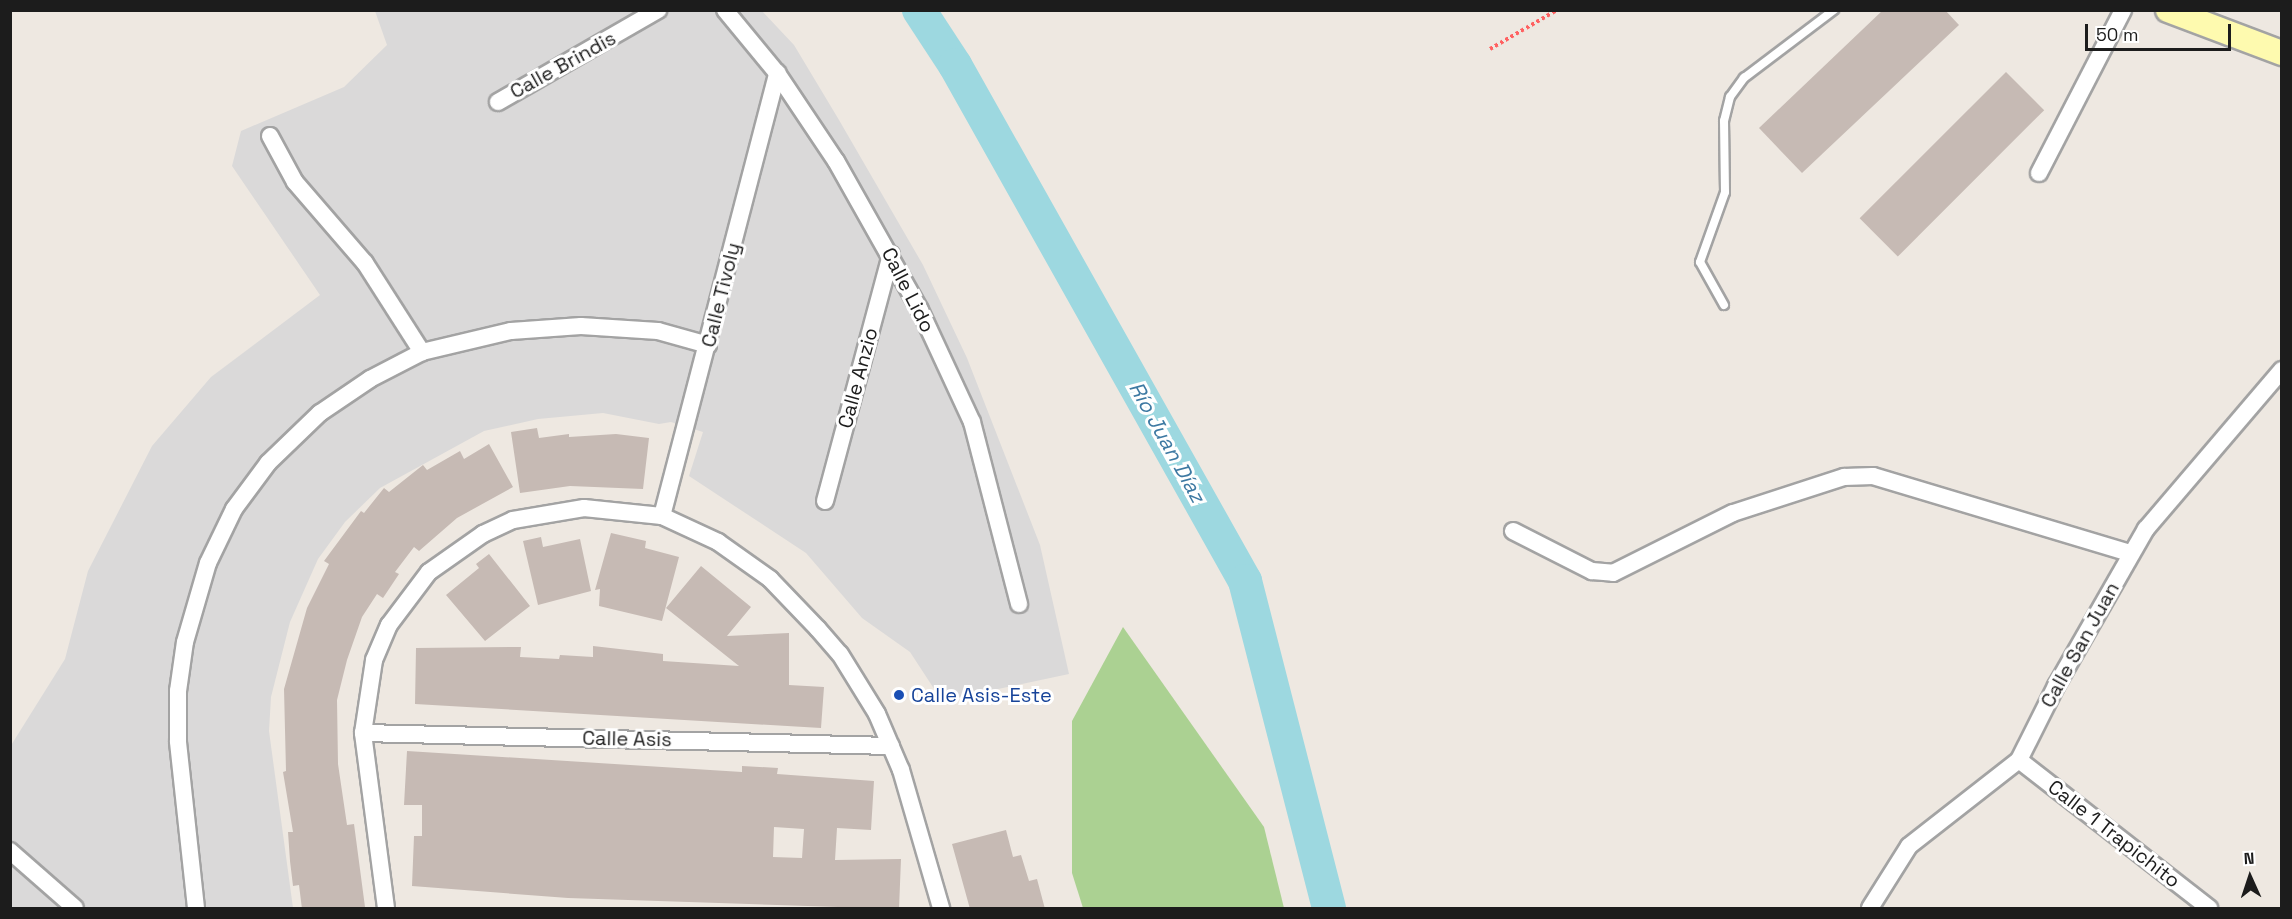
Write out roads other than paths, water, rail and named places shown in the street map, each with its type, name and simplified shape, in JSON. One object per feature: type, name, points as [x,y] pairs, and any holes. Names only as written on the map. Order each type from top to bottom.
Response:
[{"type":"main road","points":[[2168,10],[2282,53]]},
{"type":"street","name":"Calle Brindis","points":[[498,102],[658,10]]},
{"type":"street","name":"Calle Lido","points":[[725,10],[777,74],[836,161],[891,255],[972,422],[1019,604]]},
{"type":"street","points":[[2039,173],[2123,10]]},
{"type":"street","name":"Calle Tivoly","points":[[662,516],[777,74]]},
{"type":"street","points":[[270,136],[295,182],[365,263],[422,352]]},
{"type":"street","name":"Calle Anzio","points":[[825,501],[891,255]]},
{"type":"street","points":[[196,909],[183,804],[178,691],[191,612],[208,563],[234,508],[289,440],[370,379],[422,352],[510,332],[581,326],[658,331],[708,345]]},
{"type":"street","name":"Calle San Juan","points":[[1870,909],[1909,846],[2019,760],[2130,554],[2167,500],[2282,369]]},
{"type":"street","points":[[1513,531],[1592,571],[1613,573],[1733,513],[1844,477],[1873,476],[2130,554]]},
{"type":"street","points":[[386,909],[363,733],[374,660],[388,625],[422,580],[454,552],[513,520],[584,508],[662,516],[718,542],[770,579],[840,654],[877,714],[891,746],[941,909]]},
{"type":"street","name":"Calle Asis","points":[[363,733],[891,746]]},
{"type":"street","name":"Calle 1 Trapichito","points":[[2019,760],[2208,909]]},
{"type":"street","points":[[10,851],[75,909]]},
{"type":"lane","points":[[1724,305],[1700,262],[1725,192],[1724,121],[1730,97],[1744,78],[1833,10]]},
{"type":"waterway","name":"Río Juan Díaz","points":[[919,10],[955,65],[1245,581],[1329,908]]},
{"type":"place","name":"Calle Asis-Este","points":[[899,695]]}]
